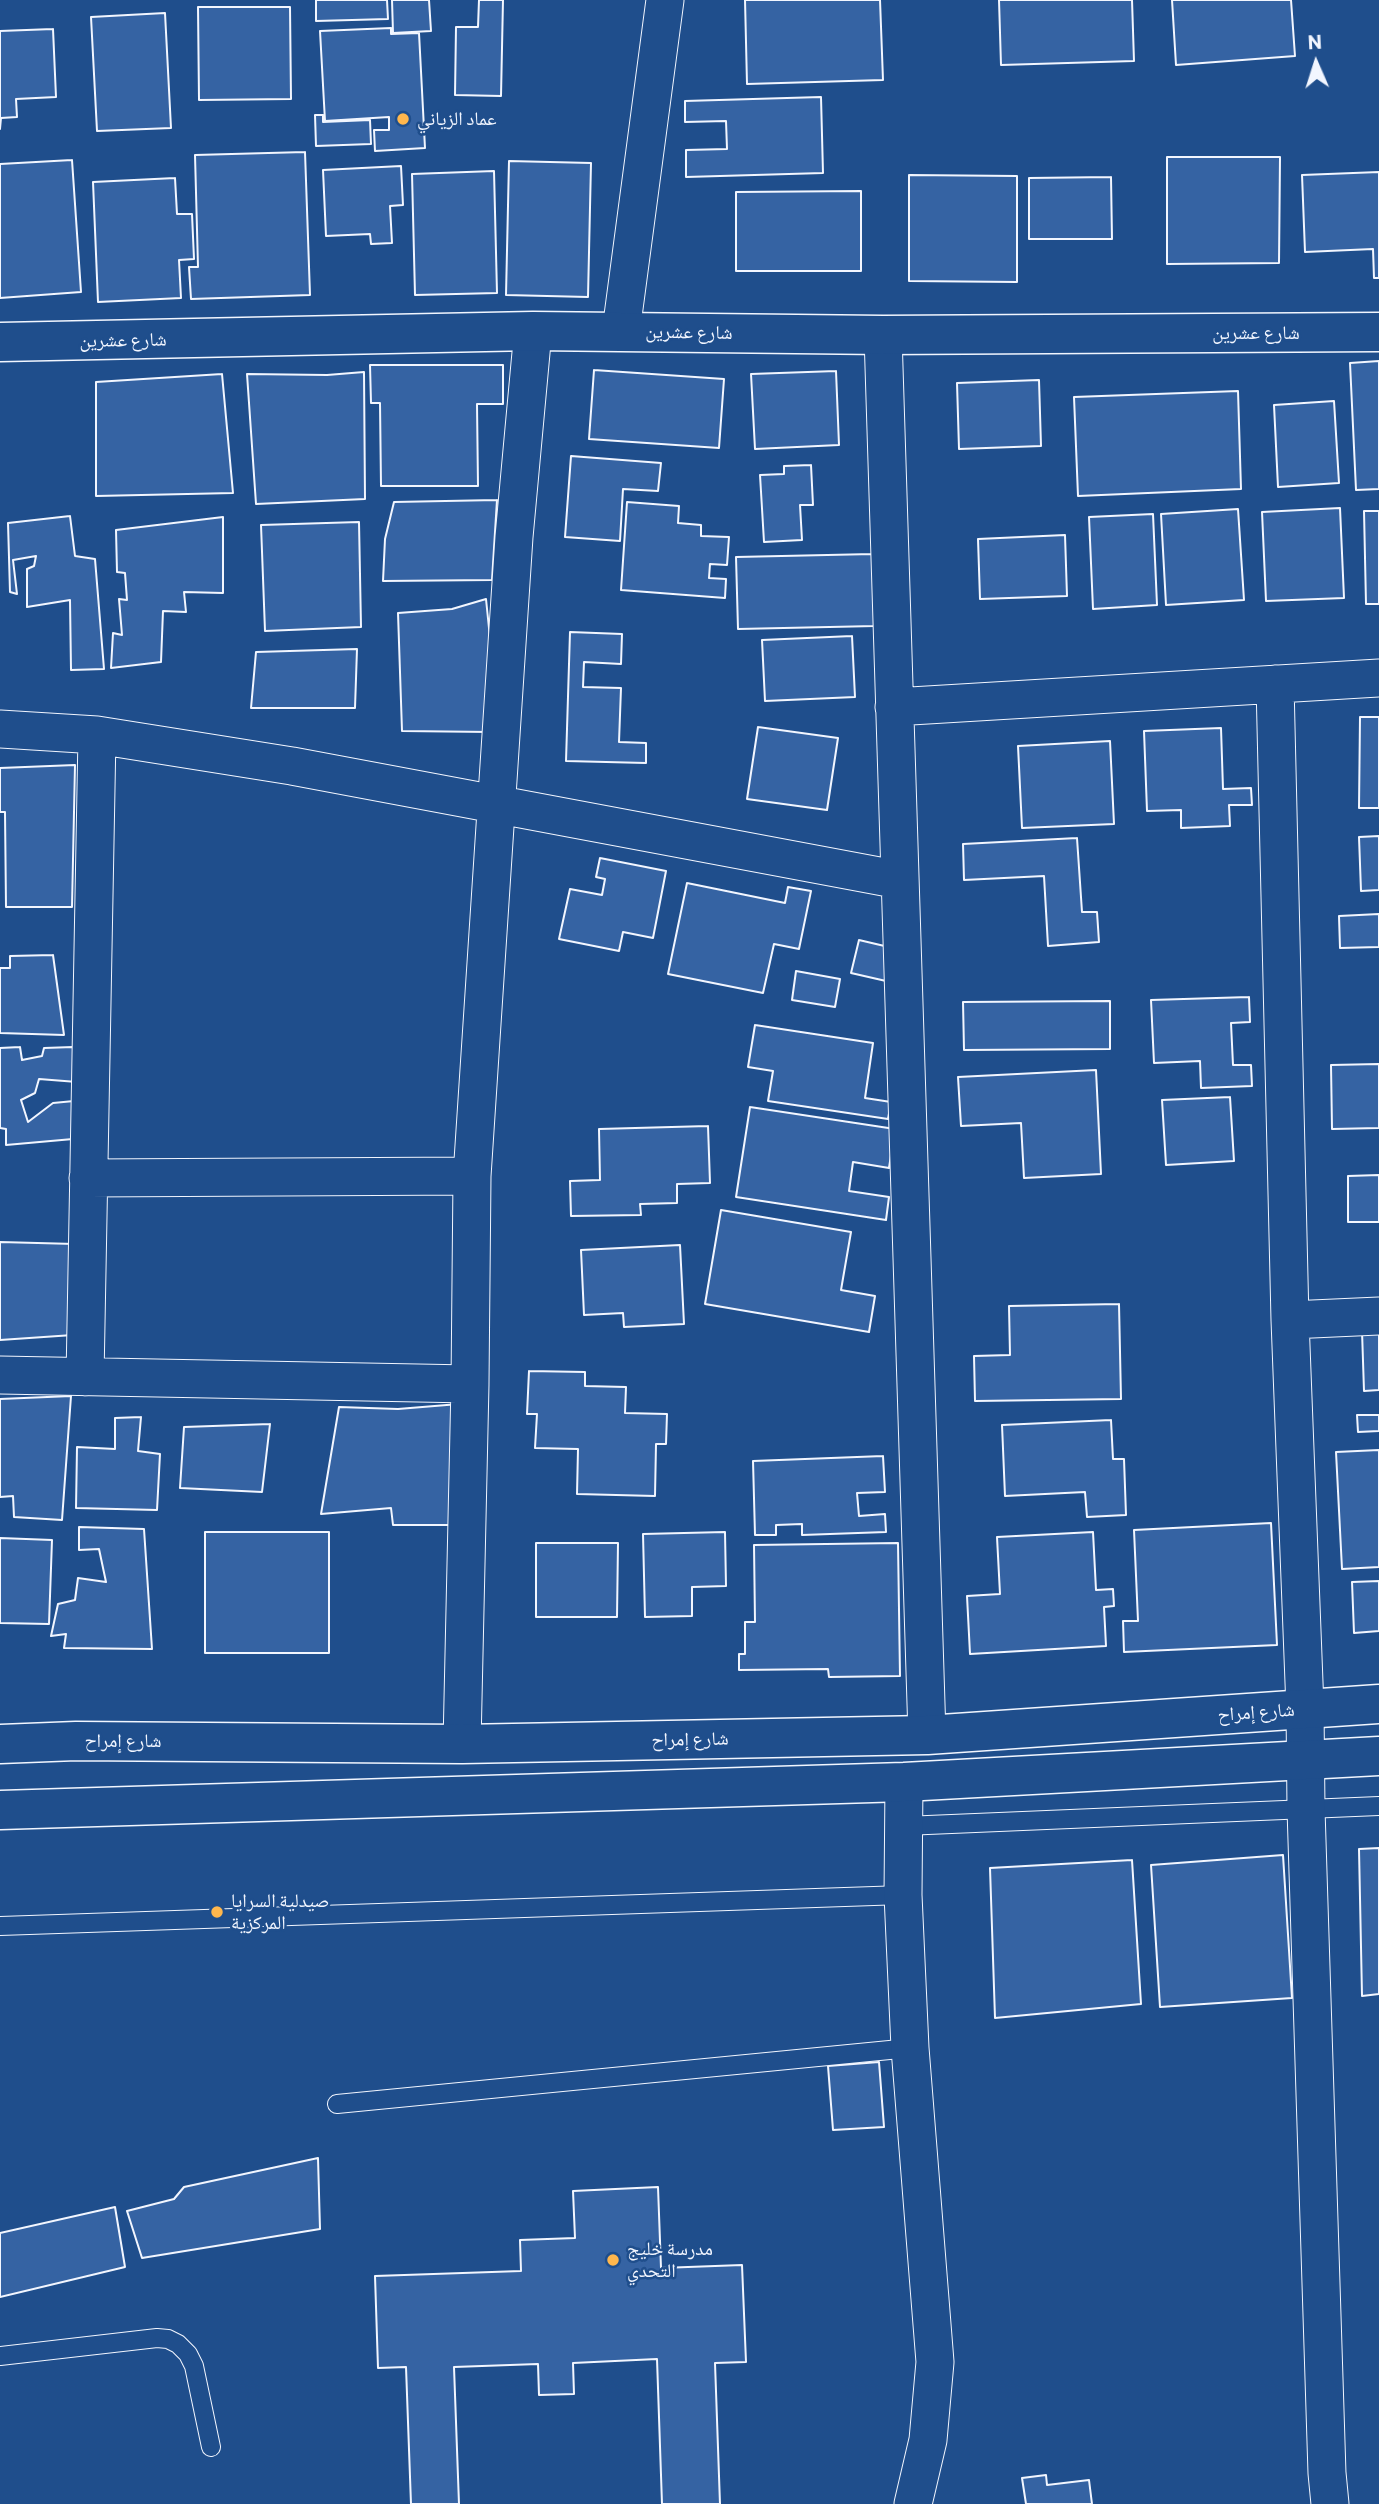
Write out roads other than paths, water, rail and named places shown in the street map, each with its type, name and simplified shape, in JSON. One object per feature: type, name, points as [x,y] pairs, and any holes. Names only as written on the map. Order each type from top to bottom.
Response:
[{"type":"main road","name":"شارع عشرين","points":[[0,342],[533,331],[883,335],[1379,332]]},
{"type":"main road","name":"شارع إمراح","points":[[0,1744],[76,1741],[462,1744],[928,1735],[1379,1704]]},
{"type":"main road","points":[[0,1810],[904,1782],[1379,1756]]},
{"type":"street","points":[[621,331],[665,0]]},
{"type":"street","points":[[462,1744],[472,1176],[514,537],[533,331]]},
{"type":"street","points":[[883,335],[928,1735]]},
{"type":"street","points":[[894,707],[1379,678]]},
{"type":"street","points":[[1275,684],[1290,1320],[1330,2504]]},
{"type":"street","points":[[0,729],[97,734],[292,766],[900,880]]},
{"type":"street","points":[[85,1377],[97,734]]},
{"type":"street","points":[[88,1178],[472,1176]]},
{"type":"street","points":[[1290,1320],[1379,1316]]},
{"type":"street","points":[[0,1375],[470,1384]]},
{"type":"street","points":[[904,1782],[903,1895],[910,2048],[935,2362],[928,2440],[913,2504]]},
{"type":"lane","points":[[904,1826],[1379,1806]]},
{"type":"lane","points":[[0,1926],[903,1895]]},
{"type":"lane","points":[[337,2104],[910,2048]]},
{"type":"lane","points":[[0,2356],[167,2339],[178,2344],[188,2354],[194,2366],[211,2447]]},
{"type":"place","name":"عماد الزياني","points":[[403,119]]},
{"type":"place","name":"صيدلية السرايا المركزية","points":[[217,1912]]},
{"type":"place","name":"مدرسة خليج التحدي","points":[[613,2260]]}]
